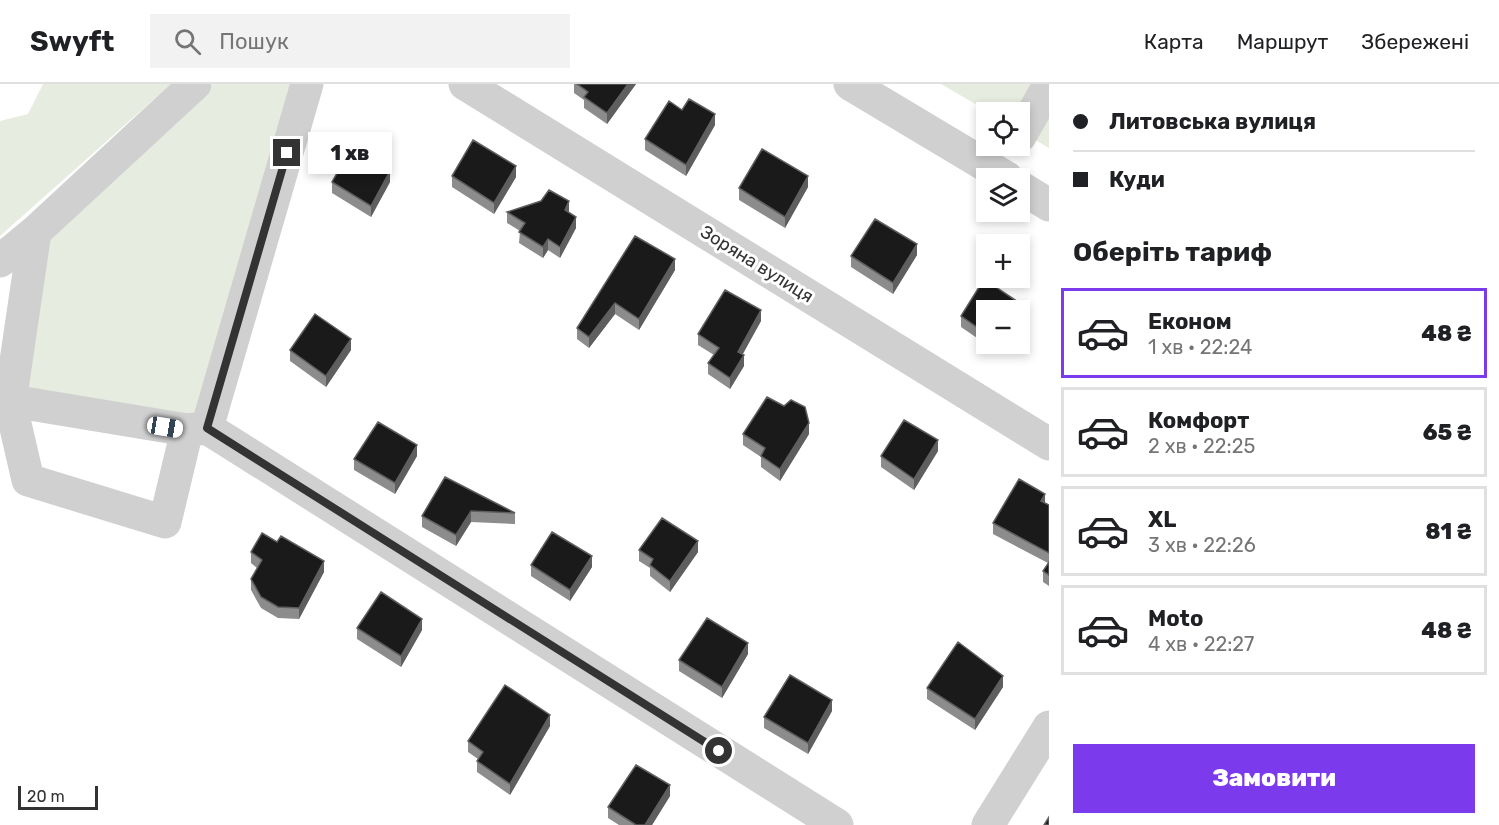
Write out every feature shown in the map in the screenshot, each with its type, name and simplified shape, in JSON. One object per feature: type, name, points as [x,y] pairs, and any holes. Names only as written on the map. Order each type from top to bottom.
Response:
[{"type":"street","points":[[0,261],[195,84]]},
{"type":"street","points":[[35,231],[5,400],[28,480],[165,522],[307,84]]},
{"type":"street","name":"Зоряна вулиця","points":[[465,84],[1049,444]]},
{"type":"street","points":[[850,84],[988,168]]},
{"type":"street","points":[[1030,118],[1049,85]]},
{"type":"street","points":[[1030,193],[1049,205]]},
{"type":"street","points":[[5,400],[197,429],[837,825]]},
{"type":"street","points":[[988,825],[1049,727]]},
{"type":"shaded area","points":[[43,84],[171,84],[0,236],[0,121],[28,114]]},
{"type":"shaded area","points":[[213,84],[292,84],[195,415],[26,390],[51,234]]},
{"type":"shaded area","points":[[941,84],[1049,84],[1049,148],[1030,137],[1030,102],[976,102],[976,104]]},
{"type":"building","points":[[577,84],[628,84],[607,113],[584,97],[588,92]]},
{"type":"building","points":[[689,99],[715,114],[686,165],[645,139],[669,101],[682,110]]},
{"type":"building","points":[[473,140],[516,166],[494,203],[452,176]]},
{"type":"building","points":[[351,148],[390,171],[371,206],[332,182]]},
{"type":"building","points":[[762,149],[808,176],[785,217],[739,188]]},
{"type":"building","points":[[549,190],[569,201],[565,210],[576,217],[560,247],[548,239],[543,247],[519,232],[525,223],[507,212],[541,201]]},
{"type":"building","points":[[875,219],[917,244],[893,283],[851,256]]},
{"type":"building","points":[[635,236],[675,259],[639,319],[615,303],[589,337],[577,328]]},
{"type":"building","points":[[978,288],[997,288],[1015,300],[976,300],[976,326],[961,316]]},
{"type":"building","points":[[725,290],[761,310],[738,352],[744,355],[730,378],[708,363],[719,348],[698,334]]},
{"type":"building","points":[[315,314],[351,339],[326,376],[290,350]]},
{"type":"building","points":[[767,397],[784,406],[791,400],[805,407],[809,423],[780,469],[761,456],[765,448],[743,434]]},
{"type":"building","points":[[904,420],[938,440],[914,479],[881,456]]},
{"type":"building","points":[[378,422],[417,445],[395,483],[354,459]]},
{"type":"building","points":[[445,477],[515,513],[471,511],[456,535],[422,516]]},
{"type":"building","points":[[1019,479],[1045,494],[1041,501],[1049,505],[1049,553],[993,523]]},
{"type":"building","points":[[662,518],[698,541],[670,581],[650,565],[653,559],[639,550]]},
{"type":"building","points":[[552,532],[592,556],[570,590],[531,565]]},
{"type":"building","points":[[262,533],[277,542],[281,536],[324,561],[299,608],[278,607],[261,597],[251,579],[262,560],[251,552]]},
{"type":"building","points":[[1049,562],[1049,575],[1043,571]]},
{"type":"building","points":[[381,592],[422,619],[401,656],[357,628]]},
{"type":"building","points":[[707,618],[748,643],[722,687],[679,660]]},
{"type":"building","points":[[958,642],[1003,676],[975,719],[927,688]]},
{"type":"building","points":[[790,675],[832,700],[808,743],[764,717]]},
{"type":"building","points":[[505,685],[550,715],[510,784],[477,761],[483,752],[468,741]]},
{"type":"building","points":[[636,765],[670,785],[645,825],[636,825],[608,807]]},
{"type":"route","points":[[287,153],[207,428],[719,751]]}]
